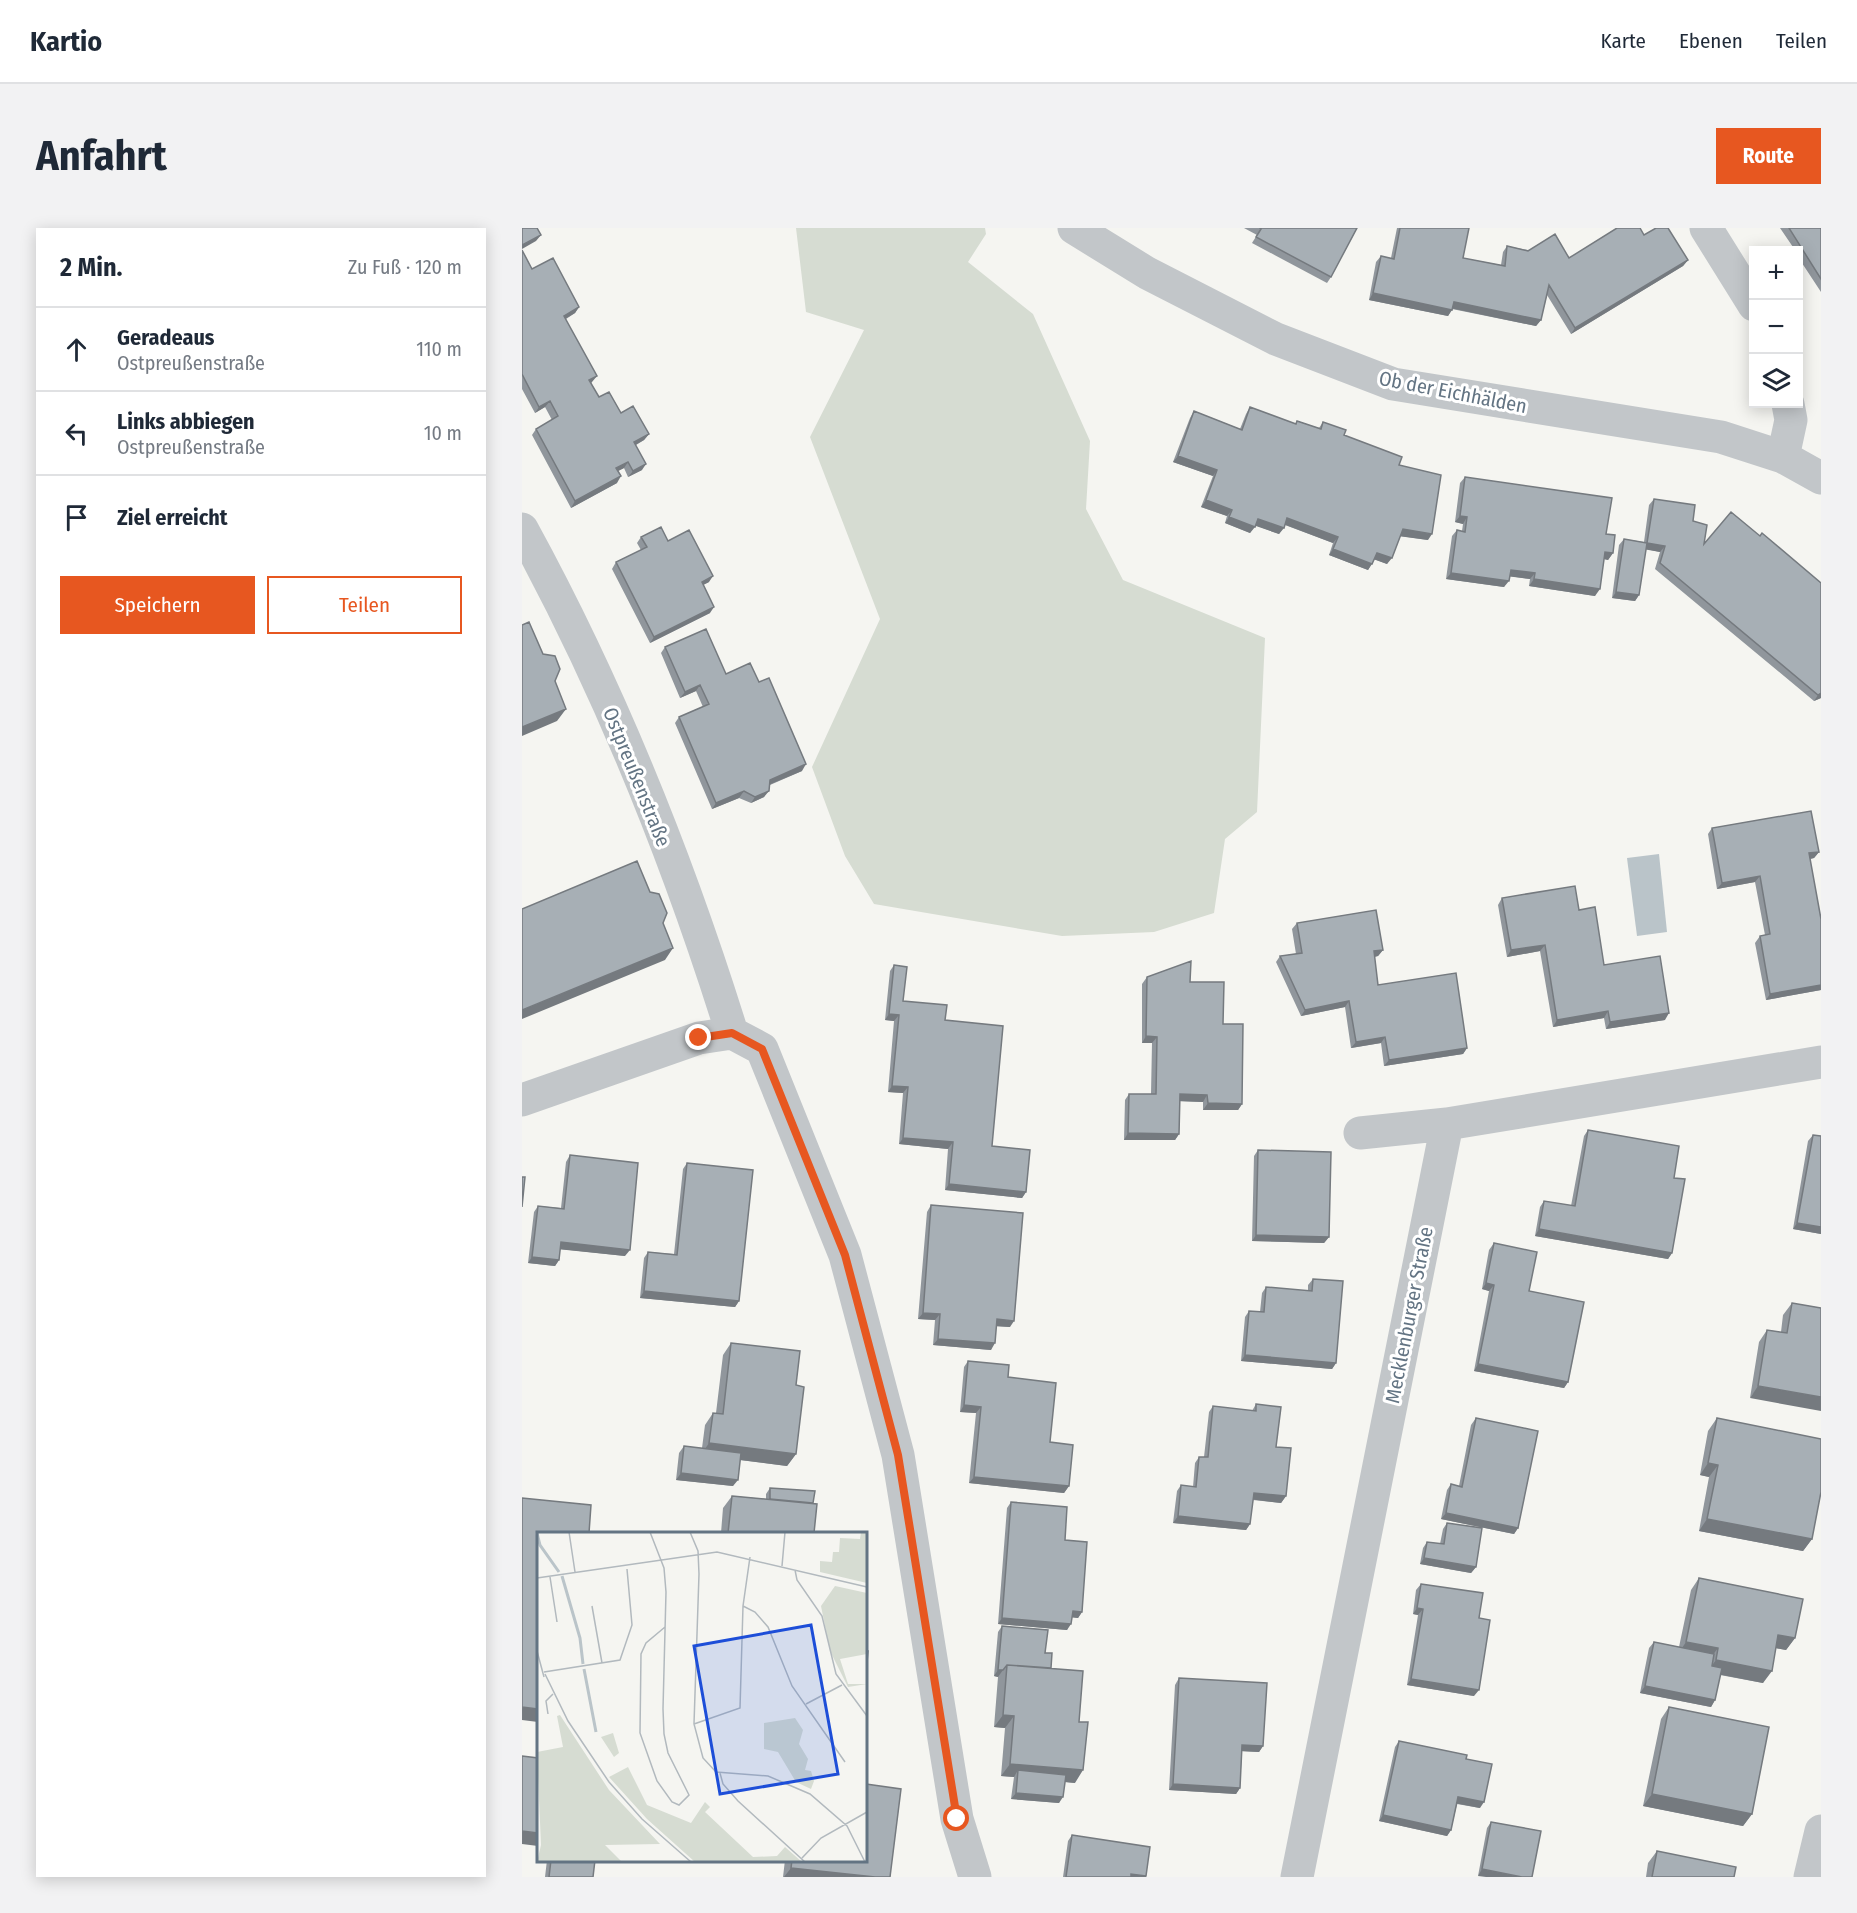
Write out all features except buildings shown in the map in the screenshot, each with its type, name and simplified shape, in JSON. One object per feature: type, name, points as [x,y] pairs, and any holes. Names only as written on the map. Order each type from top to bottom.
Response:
[{"type":"street","name":"Ob der Eichhälden","points":[[1074,228],[1147,273],[1276,339],[1393,384],[1721,437],[1783,457],[1821,478]]},
{"type":"street","points":[[1706,228],[1751,300]]},
{"type":"street","points":[[1783,457],[1791,420],[1789,408]]},
{"type":"street","name":"Ostpreußenstraße","points":[[522,529],[543,566],[623,737],[711,964],[732,1033]]},
{"type":"street","points":[[522,1100],[699,1038],[732,1033],[762,1049],[845,1255],[898,1455],[957,1819],[975,1877]]},
{"type":"street","points":[[1360,1132],[1447,1124],[1821,1062]]},
{"type":"street","name":"Mecklenburger Straße","points":[[1297,1877],[1447,1124]]},
{"type":"street","points":[[1810,1877],[1821,1831]]},
{"type":"shaded area","points":[[796,228],[985,228],[986,234],[968,262],[1033,314],[1090,441],[1086,509],[1123,580],[1265,638],[1257,812],[1225,839],[1214,913],[1154,932],[1062,936],[874,904],[845,856],[812,767],[880,619],[810,437],[864,330],[806,312]]},
{"type":"shaded area","points":[[1659,854],[1667,932],[1637,936],[1627,858]]},
{"type":"route","points":[[699,1038],[732,1033],[762,1049],[845,1255],[898,1455],[939,1696],[957,1819]]}]
